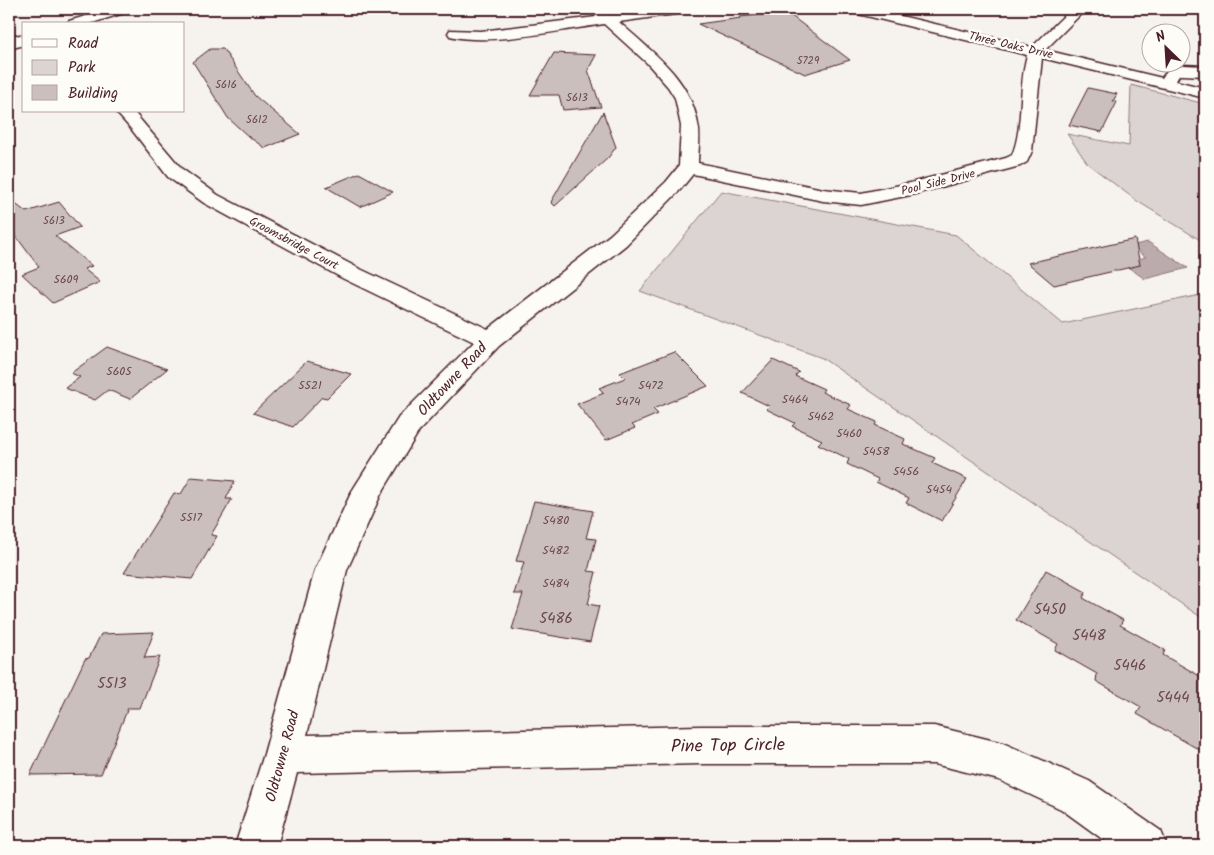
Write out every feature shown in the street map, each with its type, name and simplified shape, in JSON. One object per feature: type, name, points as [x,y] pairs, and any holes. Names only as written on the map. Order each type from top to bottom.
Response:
[{"type":"street","points":[[80,22],[122,9]]},
{"type":"street","points":[[455,33],[481,35],[524,31],[602,14],[683,9]]},
{"type":"street","name":"Three Oaks Drive","points":[[855,9],[1168,82],[1205,93]]},
{"type":"street","points":[[1036,51],[1079,9]]},
{"type":"street","points":[[602,14],[652,60],[675,85],[683,98],[690,126],[688,166]]},
{"type":"street","name":"Pool Side Drive","points":[[688,166],[823,195],[861,199],[1002,167],[1020,158],[1025,144],[1029,85],[1032,60],[1036,51]]},
{"type":"street","points":[[1168,82],[1174,72],[1183,70],[1205,72]]},
{"type":"street","name":"Groomsbridge Court","points":[[124,112],[138,126],[175,173],[211,199],[350,273],[490,340]]},
{"type":"street","name":"Oldtowne Road","points":[[256,846],[284,754],[331,570],[367,490],[409,424],[490,340],[618,240],[673,186],[688,166]]},
{"type":"street","name":"Pine Top Circle","points":[[284,754],[700,745],[934,745],[1003,762],[1075,795],[1146,846]]},
{"type":"green space","points":[[1131,85],[1205,104],[1205,243],[1137,201],[1088,164],[1067,134],[1129,146]]},
{"type":"green space","points":[[721,191],[956,235],[1063,324],[1205,294],[1205,620],[822,358],[640,291]]},
{"type":"shaded area","points":[[1148,242],[1188,268],[1145,279],[1122,263],[1146,257],[1130,246]]},
{"type":"building","points":[[786,12],[850,60],[805,74],[698,24],[740,17]]},
{"type":"building","points":[[210,49],[223,49],[255,96],[300,134],[265,148],[249,137],[228,118],[193,62]]},
{"type":"building","points":[[554,53],[596,55],[588,70],[601,107],[563,110],[559,95],[530,95]]},
{"type":"building","points":[[1088,88],[1117,94],[1113,101],[1117,102],[1102,132],[1069,125]]},
{"type":"building","points":[[603,112],[616,147],[608,158],[555,206],[551,202]]},
{"type":"building","points":[[359,173],[393,192],[360,207],[326,187]]},
{"type":"building","points":[[9,199],[26,212],[59,202],[80,227],[55,236],[92,266],[84,269],[100,282],[53,303],[22,274],[39,267],[9,227]]},
{"type":"building","points":[[1135,239],[1140,265],[1054,285],[1028,263]]},
{"type":"building","points":[[107,347],[167,369],[130,399],[108,390],[95,400],[65,388],[80,377],[71,373]]},
{"type":"building","points":[[674,352],[708,386],[653,409],[658,414],[632,425],[635,428],[606,440],[577,404],[604,393],[599,388],[625,378],[620,373]]},
{"type":"building","points":[[773,360],[799,372],[795,376],[824,389],[822,392],[851,405],[848,409],[877,422],[875,425],[905,439],[903,444],[935,458],[932,463],[967,479],[942,521],[906,503],[909,498],[876,482],[878,479],[847,464],[849,459],[818,444],[822,440],[792,426],[795,423],[766,409],[769,406],[742,393]]},
{"type":"building","points":[[307,361],[351,374],[327,398],[322,397],[293,427],[253,413]]},
{"type":"building","points":[[191,477],[235,481],[226,499],[232,499],[211,535],[217,536],[192,579],[124,573],[174,493],[181,494]]},
{"type":"building","points":[[534,501],[593,511],[586,538],[596,539],[588,571],[596,572],[588,604],[599,606],[590,642],[512,629],[523,594],[514,594],[524,562],[516,561]]},
{"type":"building","points":[[1046,570],[1086,592],[1083,598],[1123,620],[1120,625],[1165,650],[1163,655],[1205,679],[1205,753],[1137,714],[1141,707],[1096,681],[1097,674],[1055,650],[1058,644],[1016,620]]},
{"type":"building","points":[[154,632],[144,658],[160,657],[140,708],[128,708],[101,774],[30,775],[85,659],[89,658],[101,634]]}]
